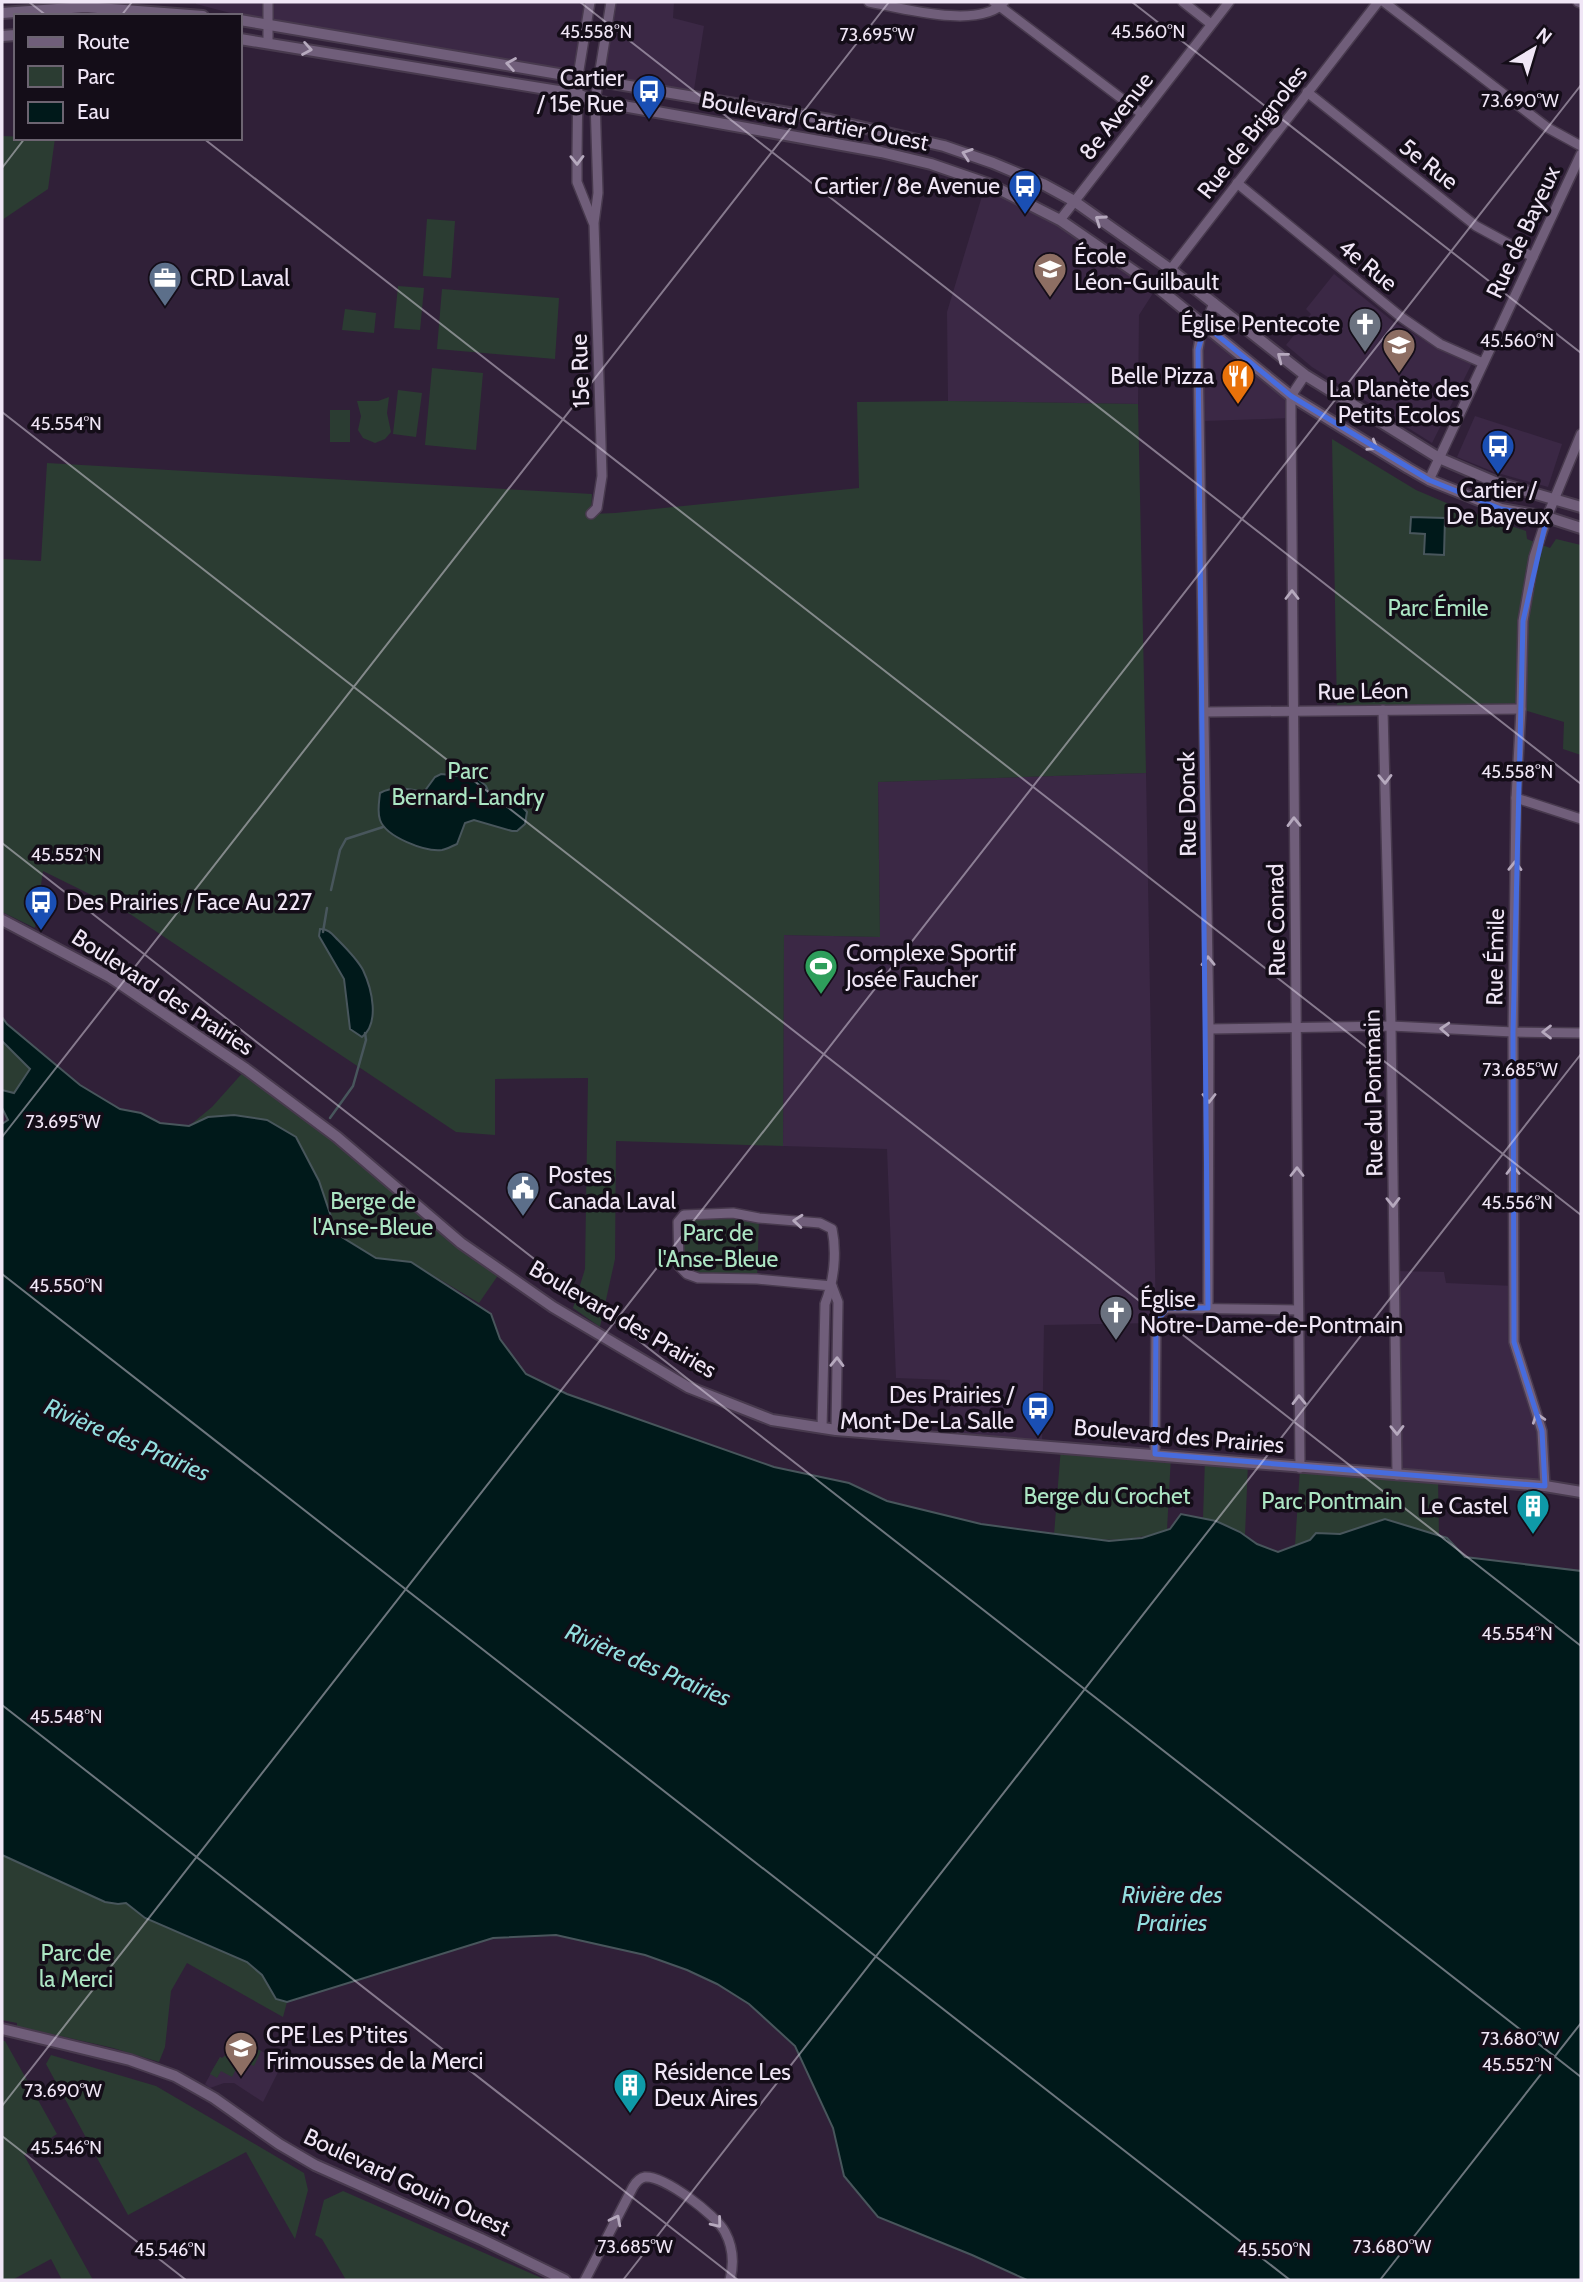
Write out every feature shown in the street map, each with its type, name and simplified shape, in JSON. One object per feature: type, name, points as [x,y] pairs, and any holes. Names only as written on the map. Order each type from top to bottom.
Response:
[{"type":"street","points":[[268,2],[268,42]]},
{"type":"street","name":"15e Rue","points":[[590,2],[578,76],[578,182],[594,223]]},
{"type":"street","name":"15e Rue","points":[[591,514],[597,508],[602,476],[594,223],[598,193],[595,102],[611,2]]},
{"type":"street","points":[[869,2],[921,12],[976,17],[999,4],[1142,114]]},
{"type":"street","points":[[921,12],[931,2]]},
{"type":"street","points":[[1183,2],[1211,24]]},
{"type":"street","name":"8e Avenue","points":[[1060,220],[1229,2]]},
{"type":"street","name":"Rue de Brignoles","points":[[1157,287],[1378,2]]},
{"type":"street","points":[[1384,2],[1548,128],[1581,146]]},
{"type":"street","points":[[2,13],[85,7],[177,14]]},
{"type":"street","name":"Boulevard Cartier Ouest","points":[[242,20],[830,120],[944,146],[1043,184],[1074,201],[1170,269],[1305,375],[1439,458],[1495,482],[1581,507]]},
{"type":"street","name":"Boulevard Cartier Ouest","points":[[242,39],[577,94],[595,102],[881,152],[931,164],[989,184],[1060,220],[1157,287],[1291,396],[1429,480],[1501,509],[1546,517],[1581,528]]},
{"type":"street","name":"5e Rue","points":[[1307,92],[1476,226],[1533,257]]},
{"type":"street","name":"Rue de Bayeux","points":[[1429,480],[1581,154]]},
{"type":"street","name":"4e Rue","points":[[1237,183],[1401,317],[1440,344],[1483,363]]},
{"type":"street","name":"Rue Donck","points":[[1208,1308],[1209,1029],[1198,350],[1214,303]]},
{"type":"street","points":[[1291,396],[1305,375]]},
{"type":"street","name":"Rue Conrad","points":[[1291,396],[1300,1468]]},
{"type":"street","name":"Rue Émile","points":[[1545,1486],[1542,1431],[1514,1342],[1513,1032],[1516,798],[1523,621],[1534,557],[1546,517],[1581,434]]},
{"type":"street","name":"Rue Léon","points":[[1205,712],[1521,709]]},
{"type":"street","name":"Rue du Pontmain","points":[[1384,710],[1397,1475]]},
{"type":"street","points":[[1516,798],[1581,819]]},
{"type":"street","name":"Boulevard des Prairies","points":[[2,920],[110,977],[246,1069],[337,1137],[461,1243],[552,1307],[688,1387],[772,1420],[836,1430],[1545,1486],[1581,1492]]},
{"type":"street","points":[[1209,1029],[1391,1026],[1513,1032],[1581,1032]]},
{"type":"street","points":[[822,1428],[825,1304],[832,1286],[835,1240],[832,1229],[820,1223],[733,1213],[684,1214],[678,1222],[679,1266],[687,1274],[698,1278],[757,1279],[832,1286]]},
{"type":"street","points":[[832,1286],[838,1302],[836,1430]]},
{"type":"street","points":[[1155,1454],[1156,1323],[1159,1314],[1167,1308],[1298,1310]]},
{"type":"street","name":"Boulevard Gouin Ouest","points":[[2,2029],[122,2057],[175,2076],[214,2098],[279,2144],[315,2165],[481,2239],[565,2280]]},
{"type":"street","points":[[585,2280],[633,2187],[645,2177],[677,2190],[718,2222],[729,2240],[732,2254],[730,2280]]},
{"type":"highlighted area","points":[[1205,325],[1291,396],[1429,480],[1501,509],[1547,517],[1523,621],[1513,1032],[1514,1342],[1542,1431],[1545,1486],[1155,1454],[1156,1323],[1167,1308],[1208,1308],[1198,350]]},
{"type":"shaded area","points":[[590,2],[578,76],[268,23],[196,4]]},
{"type":"shaded area","points":[[611,2],[674,2],[673,18],[704,26],[693,96],[597,79]]},
{"type":"shaded area","name":"École Léon-Guilbault","points":[[986,183],[1026,201],[1157,287],[1139,315],[1138,404],[948,401],[947,312]]},
{"type":"shaded area","points":[[1334,274],[1395,323],[1445,352],[1472,363],[1432,443],[1312,367],[1286,345],[1311,314],[1306,309]]},
{"type":"shaded area","points":[[1206,331],[1291,396],[1291,418],[1203,421],[1202,350]]},
{"type":"shaded area","points":[[1475,416],[1562,444],[1548,487],[1494,472],[1457,457]]},
{"type":"shaded area","points":[[1146,773],[1156,1323],[1044,1325],[1042,1446],[950,1438],[950,1380],[896,1378],[887,1149],[783,1146],[784,935],[880,937],[878,782]]},
{"type":"shaded area","points":[[1394,1271],[1444,1272],[1446,1283],[1514,1286],[1514,1342],[1542,1431],[1545,1486],[1397,1475]]},
{"type":"shaded area","name":"CPE Les P'tites Frimousses de la Merci","points":[[255,2048],[283,2062],[263,2102],[234,2083],[210,2088],[205,2084],[220,2057],[228,2053],[233,2056]]},
{"type":"green space","points":[[2,136],[14,136],[14,140],[55,140],[48,189],[2,220]]},
{"type":"green space","points":[[427,219],[455,221],[451,278],[423,276]]},
{"type":"green space","points":[[398,286],[424,288],[420,330],[394,328]]},
{"type":"green space","points":[[442,289],[559,298],[555,359],[437,349]]},
{"type":"green space","points":[[345,309],[376,313],[374,333],[342,330]]},
{"type":"green space","points":[[432,368],[483,373],[476,450],[425,445]]},
{"type":"green space","points":[[398,390],[422,393],[416,437],[393,434]]},
{"type":"green space","points":[[389,397],[387,413],[391,432],[385,439],[375,443],[363,438],[358,430],[361,416],[357,401],[378,401]]},
{"type":"green space","name":"Parc Bernard-Landry","points":[[857,402],[1138,404],[1146,773],[878,782],[880,937],[784,935],[783,1146],[616,1141],[615,1259],[600,1327],[573,1308],[585,1269],[588,1078],[495,1079],[495,1135],[456,1132],[130,914],[43,871],[35,928],[2,912],[2,559],[41,561],[47,463],[592,494],[591,514],[615,513],[859,488]]},
{"type":"green space","points":[[330,410],[350,410],[350,442],[330,442]]},
{"type":"green space","name":"Parc Émile","points":[[1332,439],[1416,490],[1526,531],[1527,539],[1550,548],[1556,539],[1581,545],[1581,755],[1563,749],[1564,722],[1521,709],[1337,711]]},
{"type":"green space","points":[[2,1041],[30,1069],[14,1093],[2,1090]]},
{"type":"green space","name":"Berge de l'Anse-Bleue","points":[[246,1069],[501,1271],[479,1303],[411,1262],[376,1258],[337,1234],[319,1181],[296,1137],[267,1120],[189,1126],[212,1107]]},
{"type":"green space","name":"Parc de l'Anse-Bleue","points":[[685,1215],[759,1218],[757,1279],[698,1278],[679,1266],[678,1222]]},
{"type":"green space","name":"Berge du Crochet","points":[[1061,1447],[1171,1456],[1167,1530],[1124,1539],[1054,1535]]},
{"type":"green space","points":[[1205,1459],[1248,1463],[1245,1535],[1216,1521],[1203,1519]]},
{"type":"green space","name":"Parc Pontmain","points":[[1300,1468],[1438,1478],[1439,1536],[1385,1519],[1340,1534],[1316,1533],[1310,1540],[1295,1546]]},
{"type":"green space","name":"Parc de la Merci","points":[[2,1855],[105,1902],[126,1902],[145,1918],[247,1962],[262,1975],[276,1999],[287,2002],[283,2017],[187,1963],[171,1991],[165,2047],[159,2062],[2,2020]]},
{"type":"green space","points":[[2,2041],[5,2041],[57,2134],[24,2155],[93,2280],[62,2280],[51,2259],[12,2280],[2,2280]]},
{"type":"green space","points":[[255,2048],[261,2051],[254,2066],[246,2063],[241,2072],[236,2069],[232,2077],[221,2071],[217,2078],[210,2074],[220,2057],[228,2053],[233,2056]]},
{"type":"green space","points":[[51,2055],[156,2086],[304,2173],[308,2190],[295,2239],[246,2152],[128,2215],[46,2064]]},
{"type":"green space","points":[[343,2191],[546,2280],[346,2280],[322,2239],[315,2235],[324,2200]]},
{"type":"water","points":[[1411,517],[1445,518],[1444,555],[1424,554],[1425,534],[1410,533]]},
{"type":"water","points":[[441,774],[477,778],[486,786],[492,800],[512,800],[523,808],[527,812],[525,824],[517,831],[512,831],[474,820],[465,823],[457,844],[442,850],[426,849],[390,832],[380,820],[380,793],[396,788],[424,792],[435,777]]},
{"type":"water","points":[[320,929],[330,932],[363,970],[373,1005],[373,1015],[368,1031],[362,1037],[350,1029],[344,979],[319,936]]},
{"type":"water","name":"Rivière des Prairies","points":[[2,1017],[80,1085],[120,1109],[141,1113],[160,1123],[189,1126],[208,1117],[234,1115],[267,1120],[296,1137],[319,1181],[337,1234],[376,1258],[411,1262],[491,1314],[500,1339],[526,1374],[567,1394],[774,1467],[849,1483],[887,1501],[981,1524],[1109,1541],[1142,1538],[1170,1529],[1181,1514],[1216,1521],[1240,1532],[1257,1544],[1278,1552],[1310,1540],[1316,1533],[1340,1534],[1385,1519],[1447,1538],[1465,1557],[1581,1571],[1581,2280],[1027,2280],[878,2217],[844,2176],[833,2128],[795,2046],[749,2004],[717,1984],[687,1970],[645,1955],[556,1935],[493,1938],[287,2002],[276,1999],[262,1975],[247,1962],[145,1918],[126,1903],[105,1902],[2,1855],[2,1124],[8,1120],[2,1108],[2,1090],[14,1093],[30,1069],[2,1041]]},
{"type":"waterway","points":[[331,890],[340,850],[346,839],[383,827]]},
{"type":"waterway","points":[[323,932],[327,908]]},
{"type":"waterway","points":[[330,1118],[353,1086],[366,1040],[365,1033]]},
{"type":"place","name":"Cartier / 15e Rue","points":[[649,121]]},
{"type":"place","name":"Cartier / 8e Avenue","points":[[1025,216]]},
{"type":"place","name":"École Léon-Guilbault","points":[[1050,299]]},
{"type":"place","name":"CRD Laval","points":[[165,308]]},
{"type":"place","name":"Église Pentecote","points":[[1365,354]]},
{"type":"place","name":"La Planète des Petits Ecolos","points":[[1399,375]]},
{"type":"place","name":"Belle Pizza","points":[[1238,406]]},
{"type":"place","name":"Cartier / De Bayeux","points":[[1498,476]]},
{"type":"place","name":"Des Prairies / Face Au 227","points":[[41,932]]},
{"type":"place","name":"Complexe Sportif Josée Faucher","points":[[821,996]]},
{"type":"place","name":"Postes Canada Laval","points":[[523,1218]]},
{"type":"place","name":"Église Notre-Dame-de-Pontmain","points":[[1116,1342]]},
{"type":"place","name":"Des Prairies / Mont-De-La Salle","points":[[1038,1438]]},
{"type":"place","name":"Le Castel","points":[[1533,1536]]},
{"type":"place","name":"CPE Les P'tites Frimousses de la Merci","points":[[241,2078]]},
{"type":"place","name":"Résidence Les Deux Aires","points":[[630,2115]]}]
